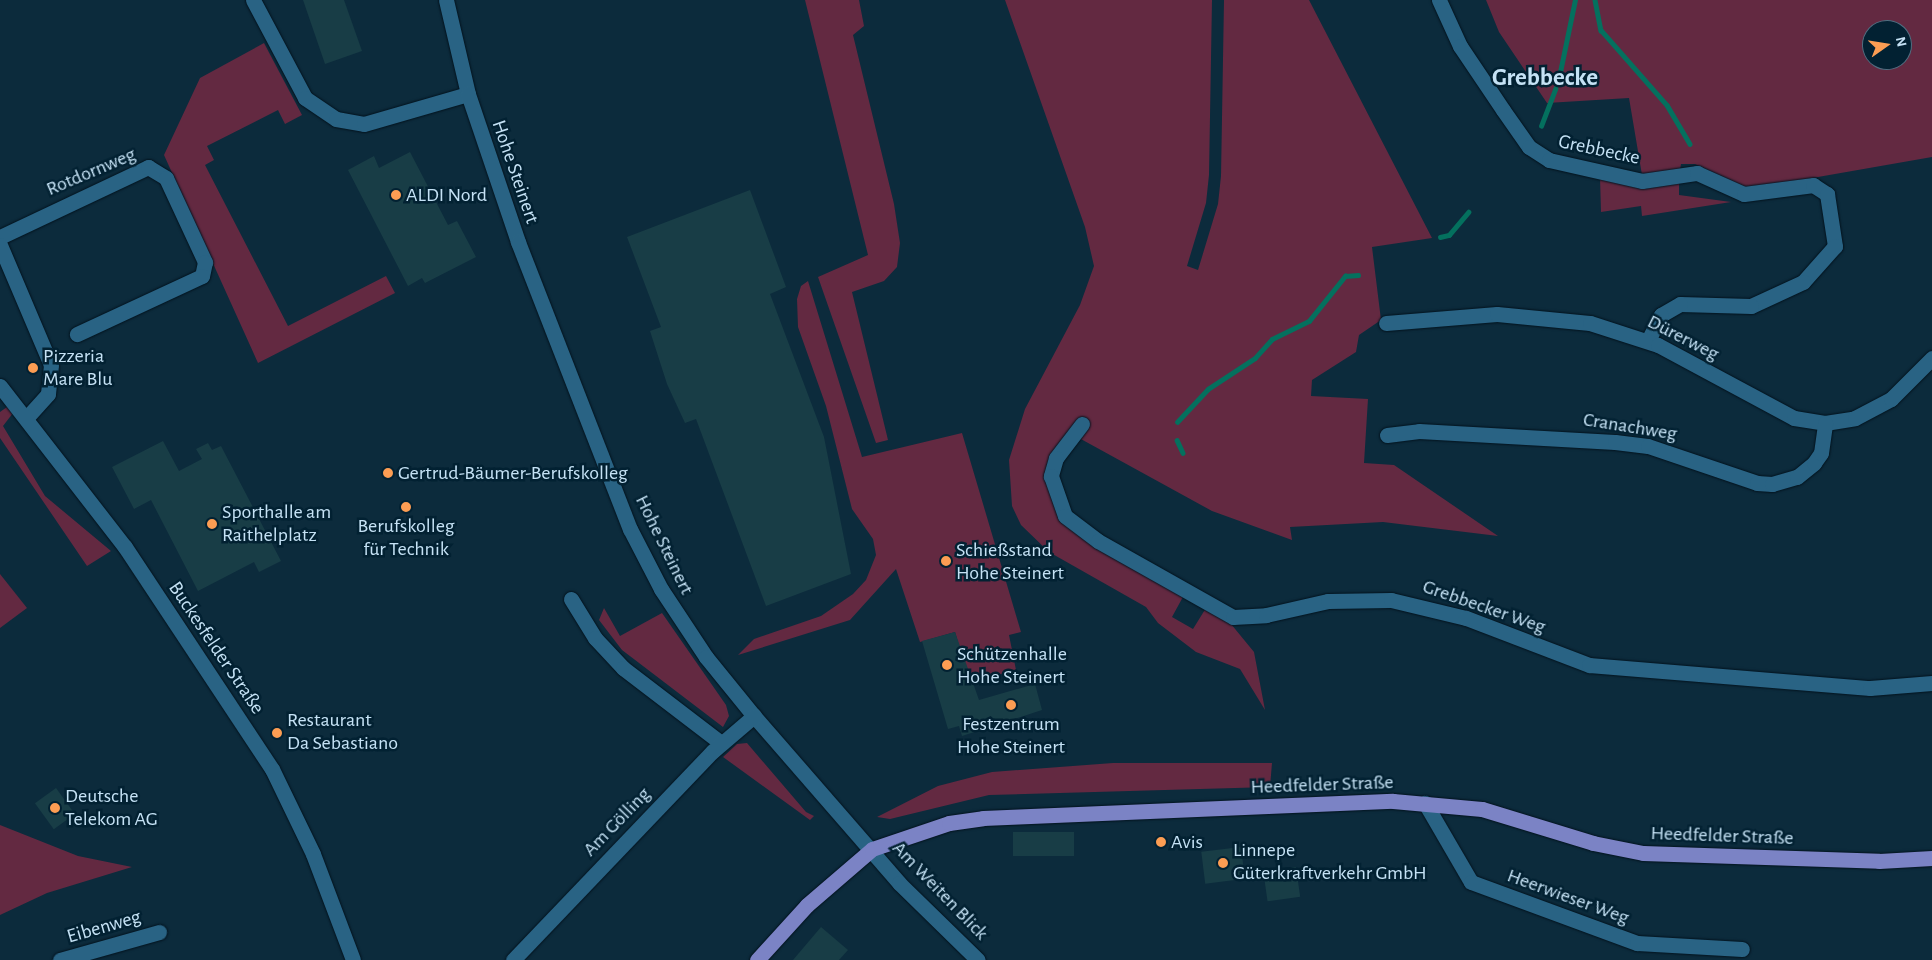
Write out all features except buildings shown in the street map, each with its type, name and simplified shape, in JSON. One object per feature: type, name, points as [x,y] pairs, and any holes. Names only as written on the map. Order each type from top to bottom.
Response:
[{"type":"main road","name":"Heedfelder Straße","points":[[757,960],[807,905],[872,849],[949,823],[983,818],[1425,803],[1482,809],[1593,843],[1643,853],[1879,861],[1932,858]]},
{"type":"street","points":[[253,0],[305,98],[336,119],[364,124],[468,94]]},
{"type":"street","name":"Hohe Steinert","points":[[446,0],[468,94],[518,242],[630,529],[672,607],[754,716],[872,849]]},
{"type":"street","name":"Grebbecke","points":[[1439,0],[1460,46],[1503,110],[1529,147],[1549,160],[1642,180],[1697,172],[1744,194],[1813,185],[1827,194],[1835,246],[1803,282],[1751,306],[1680,304],[1661,315],[1648,340]]},
{"type":"street","name":"Rotdornweg","points":[[0,237],[148,167],[166,178],[205,262],[202,276],[77,334]]},
{"type":"street","points":[[0,245],[51,365],[48,394],[28,416]]},
{"type":"street","name":"Dürerweg","points":[[1386,323],[1480,315],[1541,316],[1604,326],[1648,340],[1794,418],[1825,423],[1855,418],[1891,399],[1932,358]]},
{"type":"street","name":"Buckesfelder Straße","points":[[0,386],[28,416],[125,547],[272,769],[313,854],[353,960]]},
{"type":"street","name":"Cranachweg","points":[[1387,435],[1419,431],[1615,442],[1656,448],[1757,483],[1772,484],[1797,477],[1814,464],[1821,453],[1825,423]]},
{"type":"street","name":"Grebbecker Weg","points":[[1082,424],[1056,458],[1051,476],[1065,516],[1098,541],[1233,617],[1266,615],[1344,599],[1391,600],[1466,618],[1589,665],[1870,688],[1932,683]]},
{"type":"street","points":[[571,599],[618,664],[721,743]]},
{"type":"street","name":"Am Gölling","points":[[513,960],[721,743],[754,716]]},
{"type":"street","name":"Heerwieser Weg","points":[[1425,803],[1471,882],[1637,943],[1742,949]]},
{"type":"street","name":"Am Weiten Blick","points":[[872,849],[899,883],[978,960]]},
{"type":"street","name":"Eibenweg","points":[[60,960],[158,932]]},
{"type":"shaded area","points":[[805,0],[859,0],[864,26],[853,35],[894,204],[900,243],[897,267],[884,281],[852,292],[888,440],[876,443],[818,277],[868,255]]},
{"type":"shaded area","points":[[1005,0],[1212,0],[1209,175],[1206,203],[1187,266],[1198,270],[1218,204],[1221,176],[1224,0],[1309,0],[1432,238],[1372,247],[1381,320],[1359,335],[1356,352],[1312,380],[1311,396],[1368,399],[1364,463],[1394,465],[1498,536],[1383,522],[1290,527],[1292,540],[1212,511],[1079,438],[1045,476],[1057,514],[1184,595],[1172,617],[1193,629],[1206,608],[1231,624],[1254,652],[1265,710],[1240,669],[1196,652],[1158,623],[1146,607],[1049,552],[1021,525],[1012,506],[1009,460],[1025,409],[1080,305],[1094,266],[1085,227]]},
{"type":"shaded area","points":[[1486,0],[1932,0],[1932,157],[1749,189],[1695,164],[1681,164],[1680,170],[1642,175],[1629,98],[1547,103],[1499,32]]},
{"type":"shaded area","points":[[264,43],[302,115],[285,124],[278,110],[207,146],[214,160],[205,165],[288,326],[386,276],[395,293],[258,363],[164,155],[200,78]]},
{"type":"shaded area","points":[[1600,177],[1679,183],[1679,195],[1731,202],[1642,216],[1641,206],[1601,212]]},
{"type":"shaded area","name":"Schießstand Hohe Steinert","points":[[808,281],[862,457],[962,433],[1021,632],[1009,635],[1016,670],[974,682],[972,689],[955,632],[920,642],[896,569],[850,620],[738,655],[754,639],[821,616],[853,594],[866,580],[876,555],[873,539],[852,509],[826,406],[798,327],[797,299],[801,286]]},
{"type":"shaded area","points":[[7,407],[13,413],[3,426],[45,496],[111,551],[87,566],[0,438],[0,412]]},
{"type":"shaded area","points":[[0,574],[27,608],[0,628]]},
{"type":"shaded area","points":[[604,608],[620,636],[662,613],[726,705],[729,716],[723,727],[622,650],[599,620]]},
{"type":"shaded area","points":[[747,743],[806,812],[814,816],[810,820],[723,757],[737,744]]},
{"type":"shaded area","points":[[1113,763],[1272,763],[1270,787],[989,795],[890,819],[877,817],[938,786],[992,772]]},
{"type":"shaded area","points":[[0,825],[78,856],[132,867],[47,893],[0,915]]},
{"type":"waterway","points":[[1559,77],[1575,0]]},
{"type":"waterway","points":[[1595,0],[1601,30],[1667,105],[1690,144]]},
{"type":"waterway","points":[[1541,126],[1555,89]]},
{"type":"waterway","points":[[1440,237],[1449,235],[1468,212]]},
{"type":"waterway","points":[[1177,422],[1208,389],[1255,358],[1272,339],[1309,321],[1345,276],[1358,275]]},
{"type":"waterway","points":[[1177,440],[1183,453]]},
{"type":"place","name":"ALDI Nord","points":[[396,195]]},
{"type":"place","name":"Pizzeria Mare Blu","points":[[33,368]]},
{"type":"place","name":"Gertrud-Bäumer-Berufskolleg","points":[[388,473]]},
{"type":"place","name":"Berufskolleg für Technik","points":[[406,507]]},
{"type":"place","name":"Sporthalle am Raithelplatz","points":[[212,524]]},
{"type":"place","name":"Schießstand Hohe Steinert","points":[[946,561]]},
{"type":"place","name":"Schützenhalle Hohe Steinert","points":[[947,665]]},
{"type":"place","name":"Festzentrum Hohe Steinert","points":[[1011,705]]},
{"type":"place","name":"Restaurant Da Sebastiano","points":[[277,733]]},
{"type":"place","name":"Deutsche Telekom AG","points":[[55,808]]},
{"type":"place","name":"Avis","points":[[1161,842]]},
{"type":"place","name":"Linnepe Güterkraftverkehr GmbH","points":[[1223,863]]},
{"type":"district","name":"Grebbecke","points":[[1545,78]]}]
